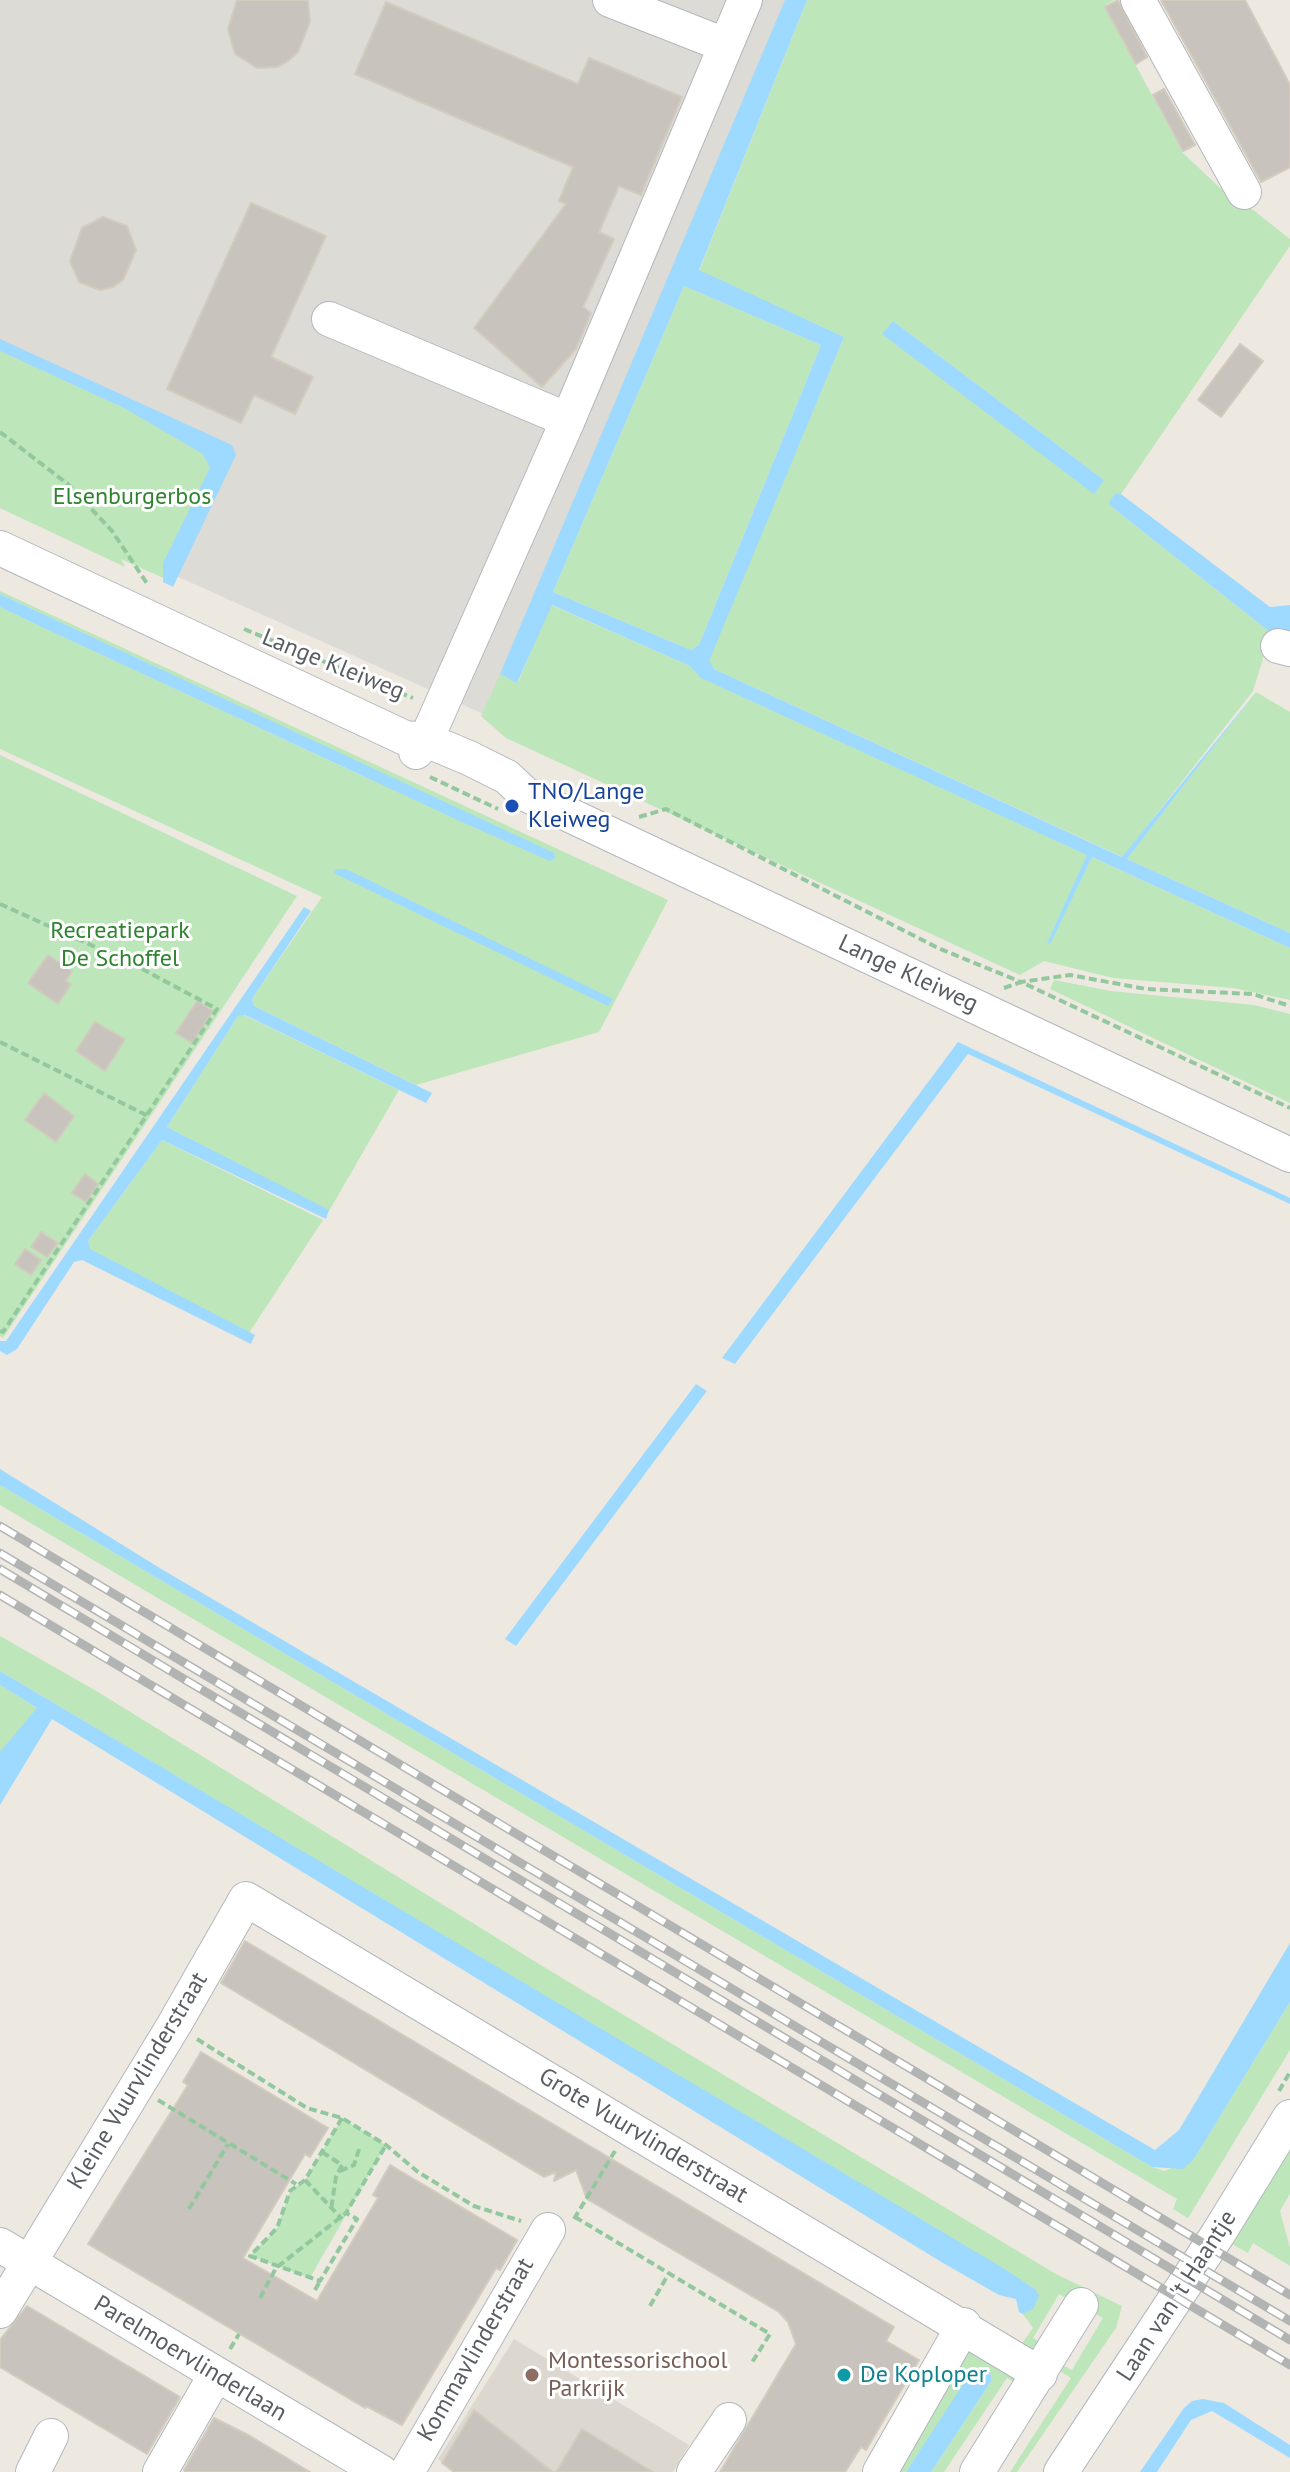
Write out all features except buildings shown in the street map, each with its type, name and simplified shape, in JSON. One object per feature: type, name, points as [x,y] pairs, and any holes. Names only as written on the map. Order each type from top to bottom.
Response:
[{"type":"street","points":[[610,0],[725,45]]},
{"type":"street","points":[[415,743],[557,416],[745,0]]},
{"type":"street","points":[[1138,0],[1244,192]]},
{"type":"street","points":[[329,319],[557,416]]},
{"type":"street","points":[[415,743],[421,702],[557,416]]},
{"type":"street","name":"Lange Kleiweg","points":[[0,548],[415,743],[500,791],[525,794],[1290,1155]]},
{"type":"street","name":"Kleine Vuurvlinderstraat","points":[[0,2311],[14,2253],[136,2086],[246,1899]]},
{"type":"street","name":"Grote Vuurvlinderstraat","points":[[246,1899],[964,2325],[1040,2374]]},
{"type":"street","name":"Laan van 't Haantje","points":[[1061,2472],[1218,2234],[1290,2117]]},
{"type":"street","name":"Kommavlinderstraat","points":[[407,2472],[510,2289],[558,2230]]},
{"type":"street","name":"Parelmoervlinderlaan","points":[[14,2253],[215,2376],[381,2472]]},
{"type":"street","points":[[977,2472],[1081,2305]]},
{"type":"street","points":[[880,2472],[964,2325]]},
{"type":"street","points":[[160,2472],[215,2376]]},
{"type":"street","points":[[694,2472],[729,2420]]},
{"type":"street","points":[[33,2472],[51,2436]]},
{"type":"path","points":[[0,432],[69,485],[128,553],[151,591]]},
{"type":"path","name":"Lange Kleiweg","points":[[236,626],[421,702]]},
{"type":"path","points":[[637,818],[666,809],[925,941],[1021,982],[1290,1108]]},
{"type":"path","points":[[0,904],[131,963],[217,1009],[3,1332],[0,1331]]},
{"type":"path","points":[[1021,982],[1070,975],[1146,989],[1253,994],[1290,1006]]},
{"type":"path","points":[[0,1042],[148,1116]]},
{"type":"path","points":[[174,2025],[307,2108],[342,2118],[386,2145],[418,2172],[474,2206],[558,2230],[669,2273],[770,2334],[751,2364]]},
{"type":"path","points":[[136,2086],[296,2184]]},
{"type":"path","points":[[320,2281],[276,2268],[250,2256],[277,2228],[296,2184],[305,2180],[342,2118]]},
{"type":"path","points":[[558,2230],[629,2128]]},
{"type":"path","points":[[189,2209],[228,2144]]},
{"type":"path","points":[[260,2298],[276,2268],[342,2219],[386,2145]]},
{"type":"path","points":[[340,2171],[354,2165],[359,2149]]},
{"type":"path","points":[[322,2152],[340,2161],[331,2210]]},
{"type":"path","points":[[305,2180],[342,2219]]},
{"type":"path","points":[[315,2290],[357,2219],[346,2213]]},
{"type":"path","points":[[650,2306],[669,2273]]},
{"type":"shaded area","points":[[0,0],[793,0],[490,717],[174,575],[0,362]]},
{"type":"shaded area","name":"Montessorischool Parkrijk","points":[[514,2339],[689,2445],[673,2472],[454,2472],[438,2459]]},
{"type":"green space","points":[[807,0],[1114,0],[1104,6],[1183,153],[1233,200],[1238,198],[1290,239],[1290,246],[1121,494],[1115,494],[1112,507],[1271,633],[1253,691],[1123,857],[714,669],[708,661],[844,337],[699,271]],"holes":[[[893,321],[1104,481],[883,334]]]},
{"type":"green space","points":[[684,286],[821,345],[699,645],[691,650],[553,592]]},
{"type":"green space","name":"Elsenburgerbos","points":[[0,351],[124,408],[203,454],[210,466],[170,581],[121,559],[125,567],[0,508]]},
{"type":"green space","points":[[0,591],[668,900],[599,1032],[416,1085],[254,1006],[252,999],[322,897],[0,749],[0,607],[358,774],[554,854],[0,594]]},
{"type":"green space","points":[[551,605],[690,666],[702,678],[1088,855],[1047,943],[1092,857],[1290,948],[1290,1000],[1233,988],[1113,978],[1044,961],[1020,975],[506,738],[481,716],[500,674],[518,682]]},
{"type":"green space","points":[[1256,692],[1290,712],[1290,933],[1127,859]]},
{"type":"green space","name":"Recreatiepark De Schoffel","points":[[0,755],[297,896],[3,1338],[0,1336]]},
{"type":"green space","points":[[1054,980],[1111,991],[1254,1005],[1290,1014],[1290,1103],[1050,989]]},
{"type":"green space","points":[[244,1015],[399,1090],[329,1211],[167,1127],[238,1016]]},
{"type":"green space","points":[[162,1140],[323,1220],[249,1333],[89,1249],[88,1241]]},
{"type":"green space","points":[[0,1485],[1152,2167],[1164,2171],[1194,2159],[1290,2002],[1290,2050],[1188,2218],[1173,2209],[1177,2199],[0,1505]]},
{"type":"green space","points":[[0,1636],[98,1692],[557,1975],[1056,2274],[1122,2306],[1116,2328],[1017,2472],[1010,2472],[1071,2378],[1058,2370],[1058,2363],[1072,2370],[1103,2318],[1059,2294],[1033,2338],[1046,2346],[1039,2357],[1021,2345],[1033,2328],[1023,2314],[1035,2289],[0,1671]]},
{"type":"green space","points":[[0,1685],[43,1712],[0,1784]]},
{"type":"green space","points":[[342,2118],[386,2145],[310,2278],[250,2256],[277,2228],[290,2191],[305,2180]]},
{"type":"green space","points":[[1290,2146],[1290,2194],[1280,2211],[1290,2248],[1290,2266],[1253,2243],[1248,2253],[1230,2243]]},
{"type":"green space","points":[[967,2337],[1013,2364],[1020,2386],[1007,2378],[944,2472],[931,2472],[992,2380],[990,2372],[982,2368],[974,2371],[906,2472],[888,2472]]},
{"type":"water","points":[[785,0],[807,0],[699,270],[844,337],[709,661],[714,669],[1122,857],[1256,692],[1127,859],[1290,933],[1290,948],[1092,857],[1050,944],[1047,943],[1087,855],[701,678],[690,666],[552,605],[517,683],[500,674]],"holes":[[[684,286],[821,345],[699,645],[691,650],[553,592]]]},
{"type":"water","points":[[893,321],[1104,480],[1094,494],[882,334]]},
{"type":"water","points":[[0,339],[232,445],[236,455],[173,587],[163,582],[163,563],[210,468],[203,454],[124,408],[0,351]]},
{"type":"water","points":[[1115,494],[1121,494],[1270,607],[1290,605],[1290,634],[1271,633],[1112,507],[1109,502]]},
{"type":"water","points":[[0,594],[554,853],[555,858],[550,861],[462,822],[44,628],[0,607]]},
{"type":"water","points":[[336,869],[346,869],[613,999],[608,1006],[334,873]]},
{"type":"water","points":[[304,907],[311,911],[252,999],[254,1006],[432,1093],[426,1103],[245,1015],[238,1016],[167,1127],[329,1210],[326,1219],[162,1140],[88,1241],[90,1249],[255,1335],[251,1344],[82,1260],[74,1262],[17,1349],[7,1355],[0,1351],[0,1341],[6,1341]]},
{"type":"water","points":[[958,1042],[1290,1198],[1290,1204],[968,1054],[735,1364],[722,1358]]},
{"type":"water","points":[[696,1384],[707,1391],[516,1646],[505,1639]]},
{"type":"water","points":[[0,1469],[163,1570],[1155,2150],[1179,2130],[1290,1943],[1290,2002],[1194,2159],[1183,2169],[1152,2167],[0,1485]]},
{"type":"water","points":[[0,1671],[1003,2268],[1035,2289],[1039,2296],[1033,2309],[1023,2314],[1019,2312],[1016,2299],[999,2295],[943,2263],[52,1719],[0,1805],[0,1752],[37,1708],[0,1685]]},
{"type":"water","points":[[982,2368],[990,2372],[992,2380],[931,2472],[906,2472],[960,2389],[974,2371]]},
{"type":"water","points":[[1203,2399],[1224,2403],[1290,2445],[1290,2458],[1212,2411],[1191,2420],[1157,2472],[1140,2472],[1184,2408],[1192,2401]]},
{"type":"railway","points":[[0,1526],[1290,2295]]},
{"type":"railway","points":[[0,1553],[1290,2321]]},
{"type":"railway","points":[[0,1569],[1290,2340]]},
{"type":"railway","points":[[0,1595],[1290,2365]]},
{"type":"place","name":"TNO/Lange Kleiweg","points":[[512,806]]},
{"type":"place","name":"Montessorischool Parkrijk","points":[[532,2375]]},
{"type":"place","name":"De Koploper","points":[[844,2375]]}]
